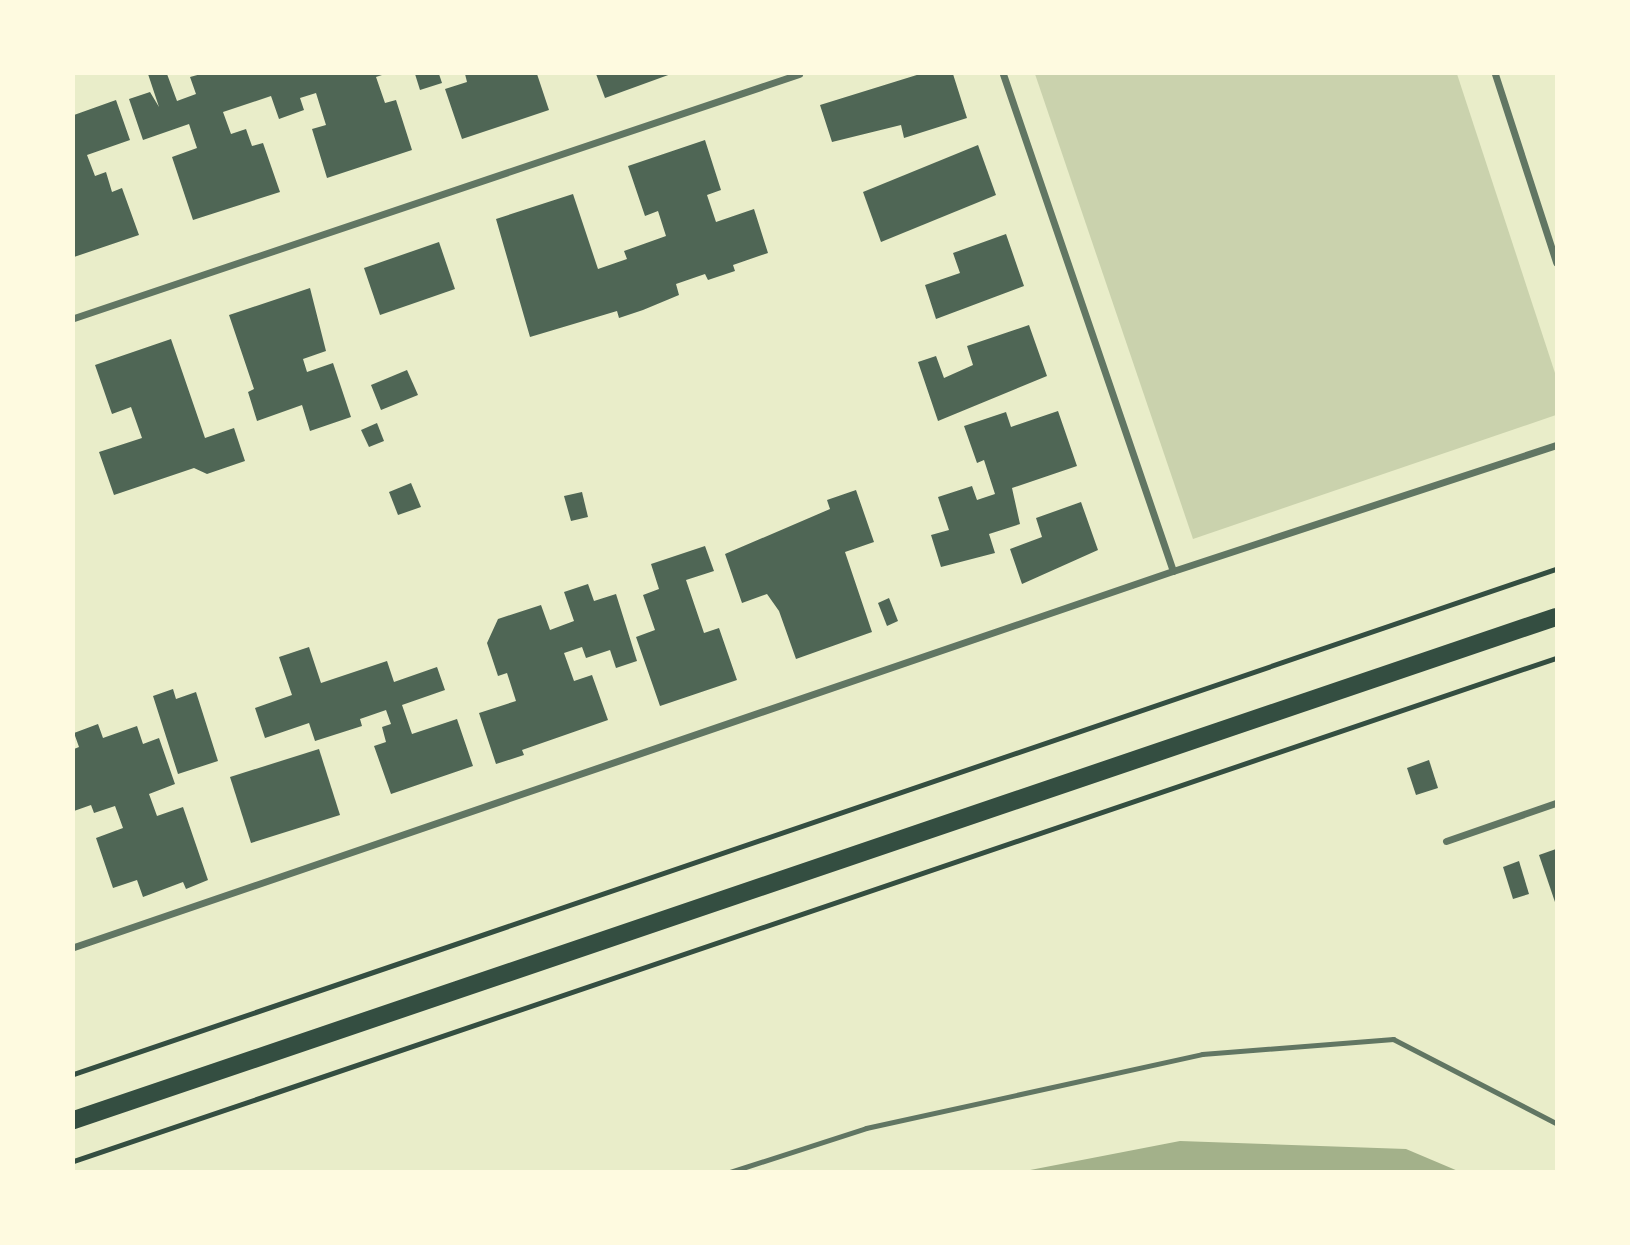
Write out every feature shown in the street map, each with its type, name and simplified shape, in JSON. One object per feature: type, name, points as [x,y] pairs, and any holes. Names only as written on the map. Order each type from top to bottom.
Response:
[{"type":"main road","points":[[74,1120],[1556,617]]},
{"type":"street","points":[[74,318],[799,74]]},
{"type":"street","points":[[1003,74],[1173,571]]},
{"type":"street","points":[[1495,74],[1556,262]]},
{"type":"street","points":[[74,947],[1173,571],[1556,445]]},
{"type":"street","points":[[1446,841],[1556,803]]},
{"type":"lane","points":[[730,1171],[866,1128],[1202,1054],[1392,1039],[1556,1123]]},
{"type":"path","points":[[74,1074],[1556,569]]},
{"type":"path","points":[[74,1161],[1556,658]]},
{"type":"shaded area","points":[[1035,74],[1457,74],[1556,376],[1556,415],[1193,539]]},
{"type":"shaded area","points":[[1180,1141],[1406,1149],[1458,1171],[1025,1171]]},
{"type":"building","points":[[148,74],[167,74],[177,101],[196,94],[190,77],[201,74],[385,74],[376,77],[385,103],[396,100],[412,150],[327,178],[312,129],[326,125],[316,93],[300,98],[304,110],[279,119],[271,96],[223,112],[231,134],[246,129],[252,146],[263,143],[280,192],[193,220],[172,157],[197,148],[189,124],[143,140],[129,99],[150,92],[159,107]]},
{"type":"building","points":[[415,74],[439,74],[442,83],[420,90]]},
{"type":"building","points":[[465,74],[537,74],[549,110],[462,139],[445,89],[467,82]]},
{"type":"building","points":[[596,74],[671,74],[605,98]]},
{"type":"building","points":[[920,74],[953,74],[967,118],[904,138],[901,125],[832,142],[820,105]]},
{"type":"building","points":[[116,100],[130,140],[87,155],[95,176],[106,172],[112,192],[122,188],[139,235],[74,257],[74,115]]},
{"type":"building","points":[[705,140],[721,190],[707,195],[716,222],[754,209],[768,253],[733,265],[735,271],[708,280],[705,274],[676,284],[679,295],[643,310],[619,318],[617,311],[530,337],[496,219],[573,194],[598,269],[627,259],[624,251],[666,236],[658,211],[645,216],[628,166]]},
{"type":"building","points":[[978,145],[996,195],[881,242],[863,192]]},
{"type":"building","points":[[1006,234],[1024,286],[936,319],[925,285],[960,273],[953,253]]},
{"type":"building","points":[[439,242],[455,289],[380,315],[364,268]]},
{"type":"building","points":[[310,288],[326,351],[303,359],[307,372],[333,363],[351,417],[310,431],[302,405],[257,421],[248,392],[254,389],[229,315]]},
{"type":"building","points":[[1029,325],[1047,376],[938,421],[918,362],[936,356],[944,378],[973,365],[967,346]]},
{"type":"building","points":[[171,339],[205,438],[234,428],[245,461],[207,474],[194,468],[114,495],[99,452],[142,438],[131,407],[112,414],[95,365]]},
{"type":"building","points":[[407,370],[418,395],[381,410],[371,385]]},
{"type":"building","points":[[1058,411],[1077,466],[1012,488],[1020,524],[989,534],[995,553],[941,567],[931,535],[949,530],[938,497],[972,486],[977,500],[995,494],[984,460],[977,463],[964,426],[1006,412],[1011,427]]},
{"type":"building","points":[[377,423],[384,441],[369,447],[361,430]]},
{"type":"building","points":[[411,483],[421,507],[398,515],[389,492]]},
{"type":"building","points":[[856,490],[874,542],[845,552],[872,632],[796,659],[779,611],[767,594],[742,603],[725,554],[830,509],[827,500]]},
{"type":"building","points":[[582,492],[588,517],[571,521],[564,496]]},
{"type":"building","points":[[1081,502],[1098,550],[1022,584],[1010,549],[1042,537],[1036,518]]},
{"type":"building","points":[[705,546],[714,571],[686,580],[704,633],[719,628],[737,680],[660,706],[636,637],[655,630],[643,595],[659,589],[651,564]]},
{"type":"building","points":[[588,584],[594,601],[616,594],[637,661],[616,668],[610,650],[586,658],[582,647],[564,653],[574,681],[592,675],[608,720],[522,750],[524,755],[496,764],[479,713],[516,701],[507,673],[498,676],[487,643],[498,619],[541,605],[550,630],[574,621],[564,592]]},
{"type":"building","points":[[889,598],[898,621],[887,626],[878,603]]},
{"type":"building","points":[[309,647],[321,683],[387,661],[394,682],[437,667],[445,690],[402,705],[412,734],[457,719],[473,766],[391,794],[374,746],[386,742],[382,727],[391,724],[386,710],[360,719],[362,726],[315,741],[309,723],[265,738],[255,708],[292,695],[279,657]]},
{"type":"building","points":[[173,689],[176,699],[196,692],[218,761],[178,774],[153,696]]},
{"type":"building","points":[[98,724],[103,738],[137,726],[143,744],[159,738],[175,784],[149,794],[157,816],[183,807],[208,880],[186,889],[183,882],[143,897],[137,880],[113,888],[96,838],[123,828],[115,806],[94,813],[91,805],[74,811],[74,749],[79,747],[74,733]]},
{"type":"building","points":[[319,749],[340,815],[251,843],[230,777]]},
{"type":"building","points":[[1429,760],[1438,788],[1416,795],[1407,768]]},
{"type":"building","points":[[1556,849],[1556,905],[1539,855]]},
{"type":"building","points":[[1519,861],[1529,894],[1513,899],[1503,867]]}]
